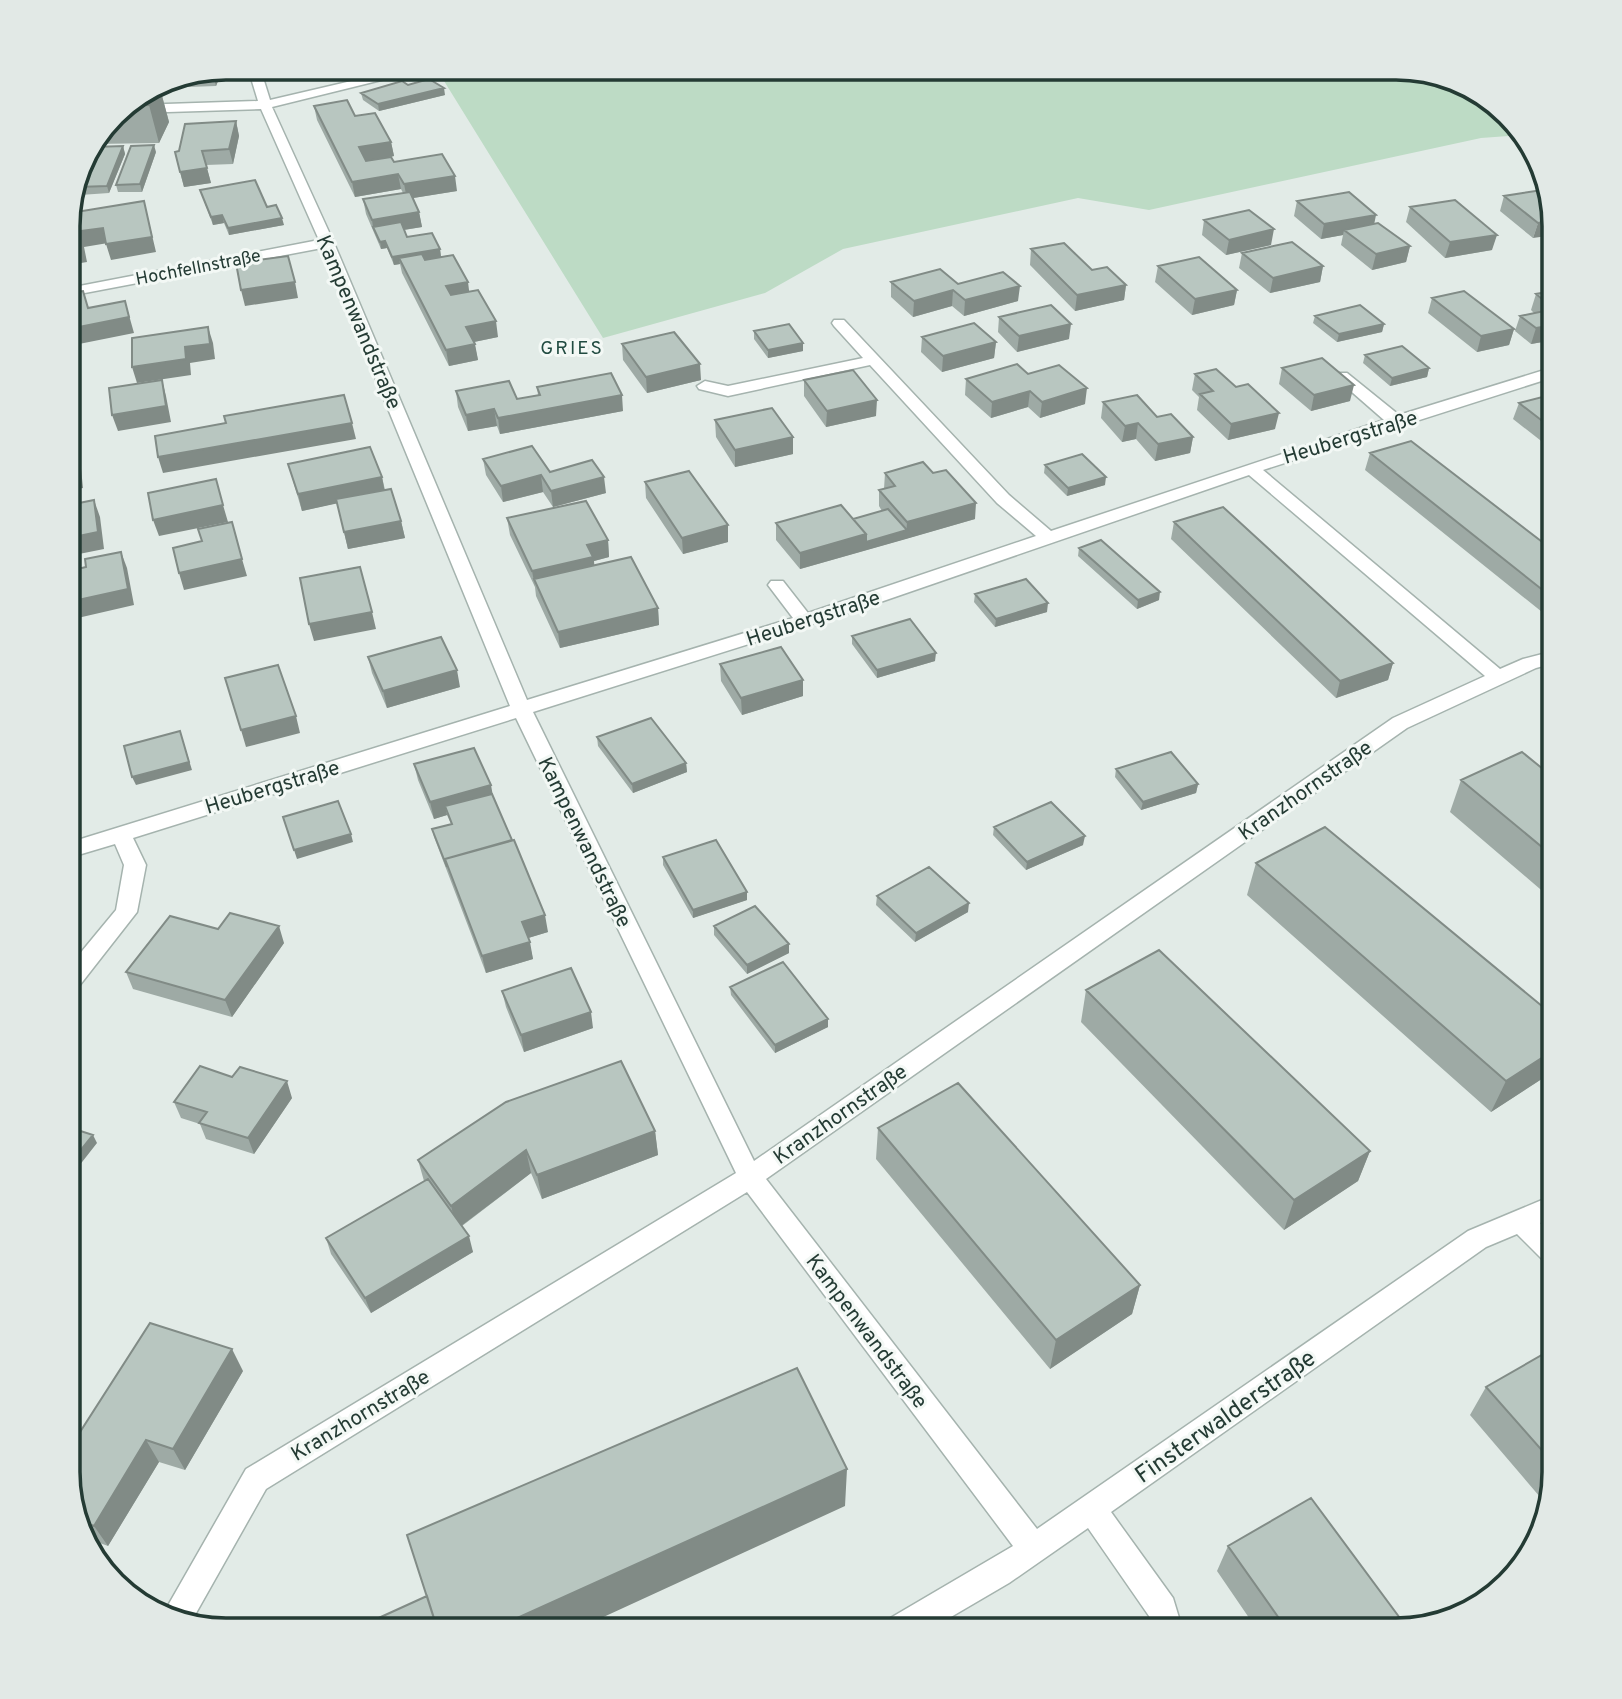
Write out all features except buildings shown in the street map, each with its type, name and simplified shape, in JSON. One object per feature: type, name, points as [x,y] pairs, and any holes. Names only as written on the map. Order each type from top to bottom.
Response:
[{"type":"street","name":"Kampenwandstraße","points":[[258,80],[265,105],[327,243],[521,708],[750,1177],[1034,1549]]},
{"type":"street","points":[[141,108],[265,105],[372,80]]},
{"type":"street","name":"Hochfellnstraße","points":[[81,290],[327,243]]},
{"type":"street","points":[[839,323],[1003,499],[1049,538]]},
{"type":"street","points":[[705,386],[728,391],[873,360]]},
{"type":"street","points":[[1342,376],[1397,422]]},
{"type":"street","name":"Heubergstraße","points":[[80,847],[805,621],[1251,468],[1542,376]]},
{"type":"street","points":[[1251,468],[1499,678]]},
{"type":"street","points":[[778,585],[805,621]]},
{"type":"street","name":"Kranzhornstraße","points":[[180,1611],[256,1479],[750,1177],[1400,723],[1530,663],[1542,660]]},
{"type":"street","points":[[80,969],[126,912],[135,865],[121,834]]},
{"type":"street","name":"Finsterwalderstraße","points":[[921,1618],[999,1573],[1477,1239],[1542,1211]]},
{"type":"street","points":[[1520,1220],[1542,1242]]},
{"type":"street","points":[[1092,1509],[1162,1609],[1164,1618]]},
{"type":"green space","points":[[444,80],[1405,81],[1433,85],[1460,96],[1492,117],[1509,136],[1481,138],[1149,210],[1078,198],[843,249],[765,293],[603,338]]},
{"type":"district","name":"GRIES","points":[[572,347]]}]
